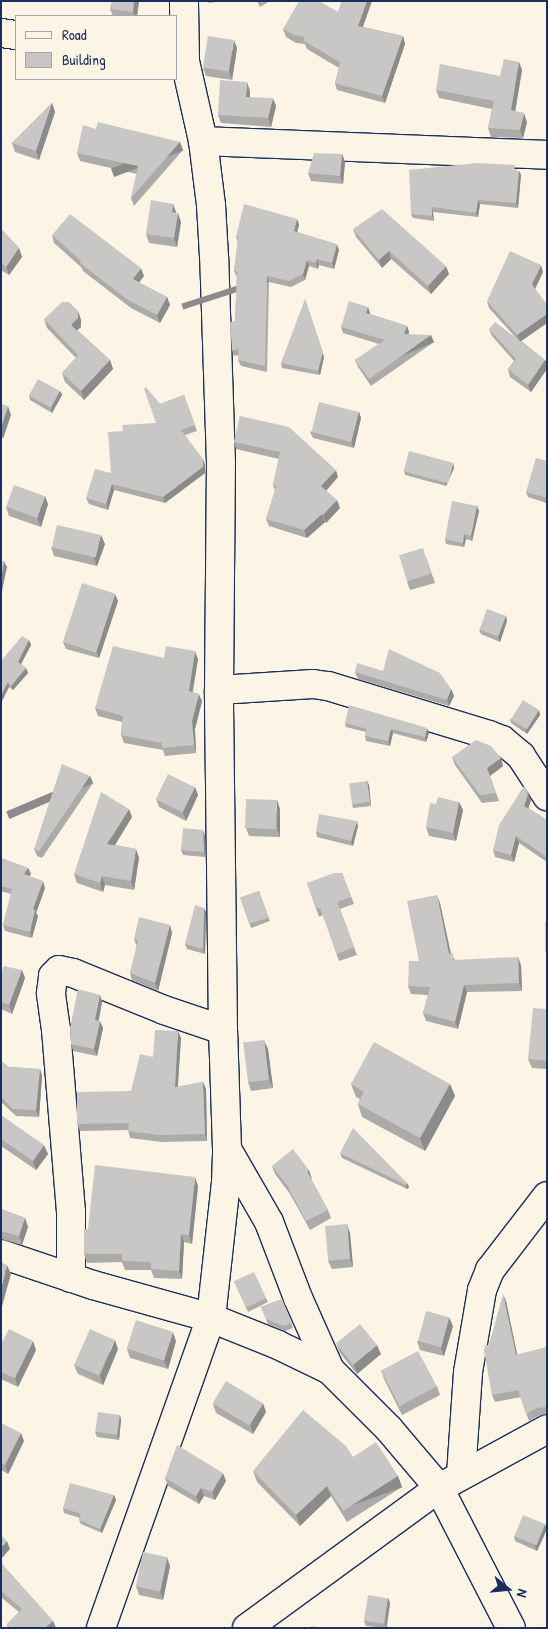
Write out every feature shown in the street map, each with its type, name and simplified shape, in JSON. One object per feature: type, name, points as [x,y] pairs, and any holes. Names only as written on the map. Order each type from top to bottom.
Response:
[{"type":"street","points":[[101,1628],[211,1318],[222,1228],[227,1149],[223,1030],[219,690],[221,463],[215,277],[211,205],[203,141],[181,61],[184,1]]},
{"type":"street","points":[[1,33],[15,35]]},
{"type":"street","points":[[203,141],[547,155]]},
{"type":"street","points":[[219,690],[314,684],[328,686],[489,734],[502,740],[521,756],[547,796]]},
{"type":"street","points":[[71,1278],[71,1212],[56,1030],[50,993],[53,976],[59,970],[73,973],[164,1010],[223,1030]]},
{"type":"street","points":[[227,1149],[269,1222],[298,1298],[330,1370]]},
{"type":"street","points":[[450,1481],[482,1290],[490,1270],[547,1196]]},
{"type":"street","points":[[1,1254],[71,1278],[211,1318],[278,1345],[330,1370],[389,1429],[450,1481],[511,1628]]},
{"type":"street","points":[[247,1628],[450,1481],[547,1429]]},
{"type":"building","points":[[112,1],[134,1],[133,12],[110,9]]},
{"type":"building","points":[[299,1],[319,1],[338,12],[342,1],[367,1],[358,26],[403,36],[382,96],[335,83],[340,62],[304,41],[304,37],[294,35],[283,29]]},
{"type":"building","points":[[208,36],[234,40],[229,72],[203,68]]},
{"type":"building","points":[[504,59],[519,62],[511,110],[524,113],[520,130],[488,128],[494,101],[436,90],[440,64],[500,76]]},
{"type":"building","points":[[220,80],[247,82],[246,97],[273,98],[268,118],[218,115]]},
{"type":"building","points":[[52,103],[36,151],[12,143]]},
{"type":"building","points":[[98,122],[180,142],[131,198],[138,166],[77,153],[83,125],[96,129]]},
{"type":"building","points":[[314,153],[342,154],[340,176],[308,173]]},
{"type":"building","points":[[477,163],[515,165],[514,170],[519,171],[516,203],[478,200],[476,213],[432,207],[432,216],[411,214],[409,170]]},
{"type":"building","points":[[151,200],[173,204],[172,212],[178,213],[174,238],[146,234]]},
{"type":"building","points":[[244,204],[297,219],[294,231],[337,244],[332,263],[317,259],[316,263],[307,260],[303,274],[289,281],[267,276],[265,366],[238,360],[239,349],[232,350],[230,322],[235,321],[237,271],[234,271],[238,237],[236,237]]},
{"type":"building","points":[[382,209],[446,266],[428,286],[389,251],[379,260],[353,229]]},
{"type":"building","points":[[70,214],[141,268],[133,279],[167,297],[157,315],[128,300],[80,263],[81,261],[52,235]]},
{"type":"building","points":[[1,229],[19,248],[6,267],[1,263]]},
{"type":"building","points":[[510,251],[541,265],[532,284],[547,305],[547,314],[517,335],[487,301]]},
{"type":"building","points":[[305,299],[323,352],[318,371],[281,363]]},
{"type":"building","points":[[349,301],[368,307],[366,313],[407,326],[404,334],[431,335],[369,379],[355,360],[385,340],[341,327]]},
{"type":"building","points":[[62,302],[69,302],[78,311],[78,318],[71,325],[110,360],[81,391],[62,373],[78,355],[44,319]]},
{"type":"building","points":[[495,322],[545,360],[528,385],[508,369],[516,359],[489,329]]},
{"type":"building","points":[[38,379],[60,391],[51,408],[29,396]]},
{"type":"building","points":[[146,387],[160,404],[184,395],[195,425],[181,430],[203,459],[203,467],[163,497],[112,484],[106,504],[86,498],[95,469],[111,473],[108,432],[123,431],[122,425],[156,423],[144,389]]},
{"type":"building","points":[[319,402],[359,412],[351,442],[312,432]]},
{"type":"building","points":[[1,404],[8,406],[1,427]]},
{"type":"building","points":[[240,416],[289,427],[336,470],[321,486],[337,500],[323,515],[304,530],[266,519],[276,486],[273,485],[280,452],[234,442]]},
{"type":"building","points":[[409,451],[453,463],[448,483],[404,471]]},
{"type":"building","points":[[536,458],[547,461],[547,498],[526,492]]},
{"type":"building","points":[[14,485],[45,496],[37,518],[6,507]]},
{"type":"building","points":[[452,501],[477,506],[471,536],[464,534],[463,543],[445,539]]},
{"type":"building","points":[[57,525],[101,535],[96,558],[52,547]]},
{"type":"building","points":[[423,548],[431,574],[407,581],[399,555]]},
{"type":"building","points":[[1,561],[4,561],[1,578]]},
{"type":"building","points":[[82,583],[115,594],[96,653],[63,642]]},
{"type":"building","points":[[487,609],[506,616],[498,637],[479,630]]},
{"type":"building","points":[[22,636],[29,640],[18,662],[26,668],[11,686],[8,682],[1,695],[1,661]]},
{"type":"building","points":[[113,646],[164,658],[166,646],[195,651],[189,691],[199,694],[192,721],[194,745],[162,748],[162,743],[121,735],[123,716],[95,708]]},
{"type":"building","points":[[389,649],[440,673],[451,689],[447,700],[355,672],[357,663],[383,671]]},
{"type":"building","points":[[523,700],[539,710],[527,730],[511,720]]},
{"type":"building","points":[[349,705],[427,728],[425,737],[391,729],[388,741],[365,736],[367,729],[345,723]]},
{"type":"building","points":[[476,740],[491,746],[501,758],[487,768],[496,793],[480,795],[452,757]]},
{"type":"building","points":[[62,764],[90,776],[39,851],[34,849]]},
{"type":"building","points":[[168,774],[195,787],[183,812],[156,799]]},
{"type":"building","points":[[367,781],[370,802],[352,804],[349,784]]},
{"type":"building","points":[[524,786],[528,793],[524,806],[547,820],[547,857],[516,836],[511,855],[493,850],[499,825]]},
{"type":"building","points":[[101,792],[129,809],[107,844],[136,849],[131,881],[102,876],[100,883],[74,874]]},
{"type":"building","points":[[438,797],[459,802],[453,833],[426,827],[430,803],[436,804]]},
{"type":"building","points":[[246,799],[277,800],[276,829],[245,828]]},
{"type":"building","points":[[319,814],[357,821],[351,841],[316,832]]},
{"type":"building","points":[[183,828],[203,830],[204,852],[181,850]]},
{"type":"building","points":[[1,858],[28,868],[24,874],[43,881],[33,909],[35,910],[30,932],[3,925],[12,889],[1,886]]},
{"type":"building","points":[[334,873],[342,873],[351,897],[337,902],[354,947],[337,954],[320,908],[317,909],[307,883]]},
{"type":"building","points":[[259,891],[268,917],[249,924],[240,898]]},
{"type":"building","points":[[437,895],[449,954],[453,953],[453,960],[518,957],[519,983],[464,985],[455,1022],[423,1013],[430,987],[408,986],[409,961],[419,961],[407,901]]},
{"type":"building","points":[[195,905],[204,908],[203,949],[185,944]]},
{"type":"building","points":[[139,917],[170,925],[155,983],[130,973],[138,940],[134,939]]},
{"type":"building","points":[[545,922],[547,922],[547,952],[545,952]]},
{"type":"building","points":[[4,966],[22,970],[9,1005],[1,1002],[1,973]]},
{"type":"building","points":[[78,989],[100,995],[95,1020],[100,1021],[94,1049],[71,1044],[70,1028]]},
{"type":"building","points":[[533,1008],[547,1009],[547,1061],[528,1059]]},
{"type":"building","points":[[155,1030],[178,1031],[175,1087],[203,1082],[205,1134],[159,1135],[128,1131],[129,1123],[77,1124],[77,1092],[131,1091],[140,1054],[153,1057]]},
{"type":"building","points":[[264,1040],[269,1080],[248,1082],[243,1043]]},
{"type":"building","points":[[374,1042],[450,1084],[420,1138],[358,1104],[364,1092],[351,1084]]},
{"type":"building","points":[[1,1061],[9,1067],[40,1069],[36,1110],[13,1109],[1,1097]]},
{"type":"building","points":[[1,1115],[44,1145],[33,1161],[1,1139]]},
{"type":"building","points":[[353,1128],[407,1183],[406,1185],[340,1153]]},
{"type":"building","points":[[293,1149],[309,1170],[307,1171],[328,1210],[306,1221],[287,1185],[272,1166]]},
{"type":"building","points":[[95,1165],[195,1177],[189,1235],[181,1234],[179,1271],[151,1269],[151,1262],[122,1261],[122,1254],[84,1254],[84,1229],[88,1229]]},
{"type":"building","points":[[1,1209],[25,1218],[19,1236],[1,1231]]},
{"type":"building","points":[[347,1224],[350,1259],[328,1261],[325,1226]]},
{"type":"building","points":[[1,1262],[7,1265],[1,1289]]},
{"type":"building","points":[[254,1272],[266,1298],[246,1308],[234,1281]]},
{"type":"building","points":[[503,1294],[516,1355],[547,1347],[547,1407],[537,1408],[526,1414],[518,1390],[492,1395],[484,1351],[485,1345],[489,1345]]},
{"type":"building","points":[[282,1299],[292,1323],[283,1326],[266,1319],[261,1307]]},
{"type":"building","points":[[426,1311],[449,1317],[441,1347],[418,1341]]},
{"type":"building","points":[[136,1320],[173,1332],[164,1361],[127,1349]]},
{"type":"building","points":[[360,1324],[377,1345],[353,1364],[336,1344]]},
{"type":"building","points":[[9,1329],[33,1341],[15,1378],[1,1372],[1,1344]]},
{"type":"building","points":[[90,1329],[115,1340],[99,1376],[74,1365]]},
{"type":"building","points":[[418,1351],[437,1386],[400,1406],[381,1371]]},
{"type":"building","points":[[226,1381],[263,1403],[249,1425],[213,1403]]},
{"type":"building","points":[[303,1410],[346,1446],[353,1457],[376,1442],[398,1476],[343,1511],[327,1486],[296,1515],[253,1471]]},
{"type":"building","points":[[98,1412],[120,1415],[117,1435],[95,1432]]},
{"type":"building","points":[[1,1423],[21,1433],[5,1465],[1,1463]]},
{"type":"building","points":[[177,1445],[223,1473],[212,1492],[201,1488],[196,1496],[165,1478]]},
{"type":"building","points":[[70,1483],[114,1495],[100,1529],[79,1520],[81,1514],[63,1508]]},
{"type":"building","points":[[523,1515],[545,1524],[537,1545],[514,1536]]},
{"type":"building","points":[[1,1535],[7,1541],[1,1547]]},
{"type":"building","points":[[143,1552],[167,1557],[160,1591],[136,1586]]},
{"type":"building","points":[[1,1563],[53,1621],[45,1628],[10,1628],[7,1624],[22,1609],[1,1591]]},
{"type":"building","points":[[368,1595],[388,1598],[384,1624],[364,1621]]}]
